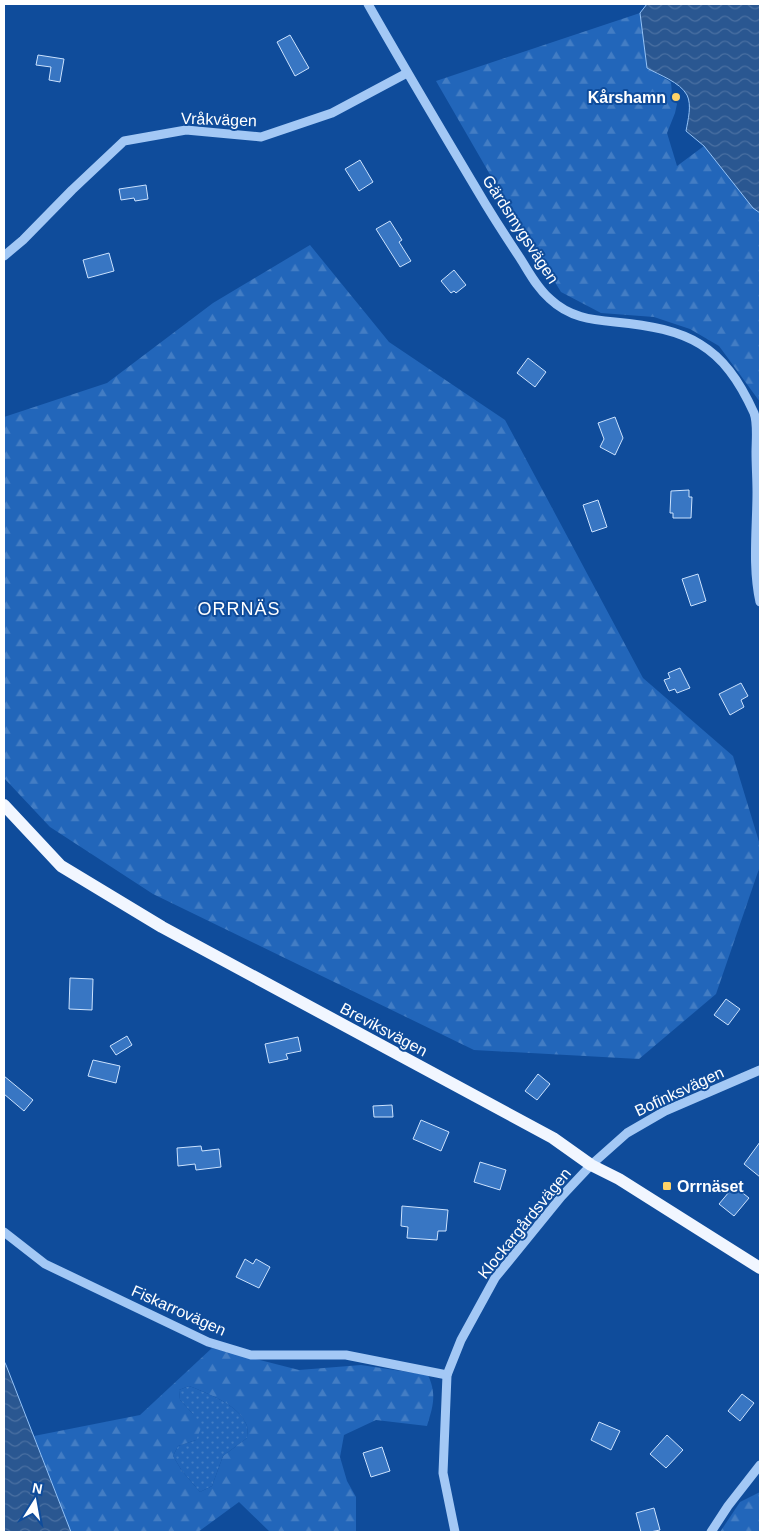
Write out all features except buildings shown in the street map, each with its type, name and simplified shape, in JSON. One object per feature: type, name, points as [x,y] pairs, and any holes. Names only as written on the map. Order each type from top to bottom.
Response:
[{"type":"main road","name":"Breviksvägen","points":[[4,805],[61,866],[162,927],[553,1138],[591,1164],[619,1179],[760,1268]]},
{"type":"street","name":"Gärdsmygsvägen","points":[[368,4],[493,216],[536,284],[548,298],[560,308],[575,316],[590,320],[641,325],[682,334],[701,344],[717,356],[734,375],[755,416],[757,492],[755,541],[760,602]]},
{"type":"street","name":"Vråkvägen","points":[[4,256],[23,240],[124,141],[186,130],[261,137],[332,113],[407,73]]},
{"type":"street","name":"Bofinksvägen","points":[[591,1164],[627,1133],[664,1111],[760,1070]]},
{"type":"street","name":"Klockargårdsvägen","points":[[454,1532],[443,1473],[447,1375],[461,1340],[495,1278],[560,1197],[591,1164]]},
{"type":"street","name":"Fiskarrovägen","points":[[4,1232],[45,1264],[208,1342],[251,1355],[346,1355],[447,1375]]},
{"type":"street","points":[[711,1532],[728,1506],[760,1465]]},
{"type":"green space","points":[[640,13],[647,68],[671,82],[672,95],[677,104],[667,133],[677,166],[704,146],[753,207],[760,213],[760,402],[719,346],[690,329],[654,317],[601,313],[561,292],[507,204],[436,81]]},
{"type":"green space","points":[[310,245],[389,342],[505,420],[643,678],[733,756],[760,845],[760,866],[716,994],[639,1059],[474,1050],[153,894],[50,827],[4,778],[4,417],[107,383],[213,303]]},
{"type":"green space","points":[[212,1348],[299,1370],[361,1365],[428,1375],[433,1395],[427,1426],[376,1420],[344,1435],[340,1457],[347,1481],[356,1497],[356,1532],[270,1532],[239,1502],[198,1532],[71,1532],[34,1436],[140,1415]],"holes":[[[189,1386],[213,1396],[230,1406],[238,1412],[247,1426],[247,1438],[223,1456],[212,1486],[200,1492],[182,1471],[173,1456],[178,1446],[196,1440],[201,1428],[193,1414],[180,1400],[179,1390]]]},
{"type":"green space","points":[[189,1386],[213,1396],[230,1406],[238,1412],[247,1427],[247,1438],[223,1456],[212,1486],[200,1492],[182,1471],[173,1456],[178,1446],[196,1440],[193,1414],[180,1400],[179,1390]]},
{"type":"green space","points":[[760,1492],[760,1532],[720,1532],[740,1502]]},
{"type":"water","points":[[647,4],[760,4],[760,213],[753,208],[704,146],[686,131],[689,103],[684,90],[647,68],[640,13]]},
{"type":"water","points":[[4,1361],[6,1365],[71,1532],[4,1532]]},
{"type":"place","name":"Kårshamn","points":[[676,97]]},
{"type":"place","name":"Orrnäset","points":[[667,1186]]},
{"type":"district","name":"ORRNÄS","points":[[239,609]]}]
